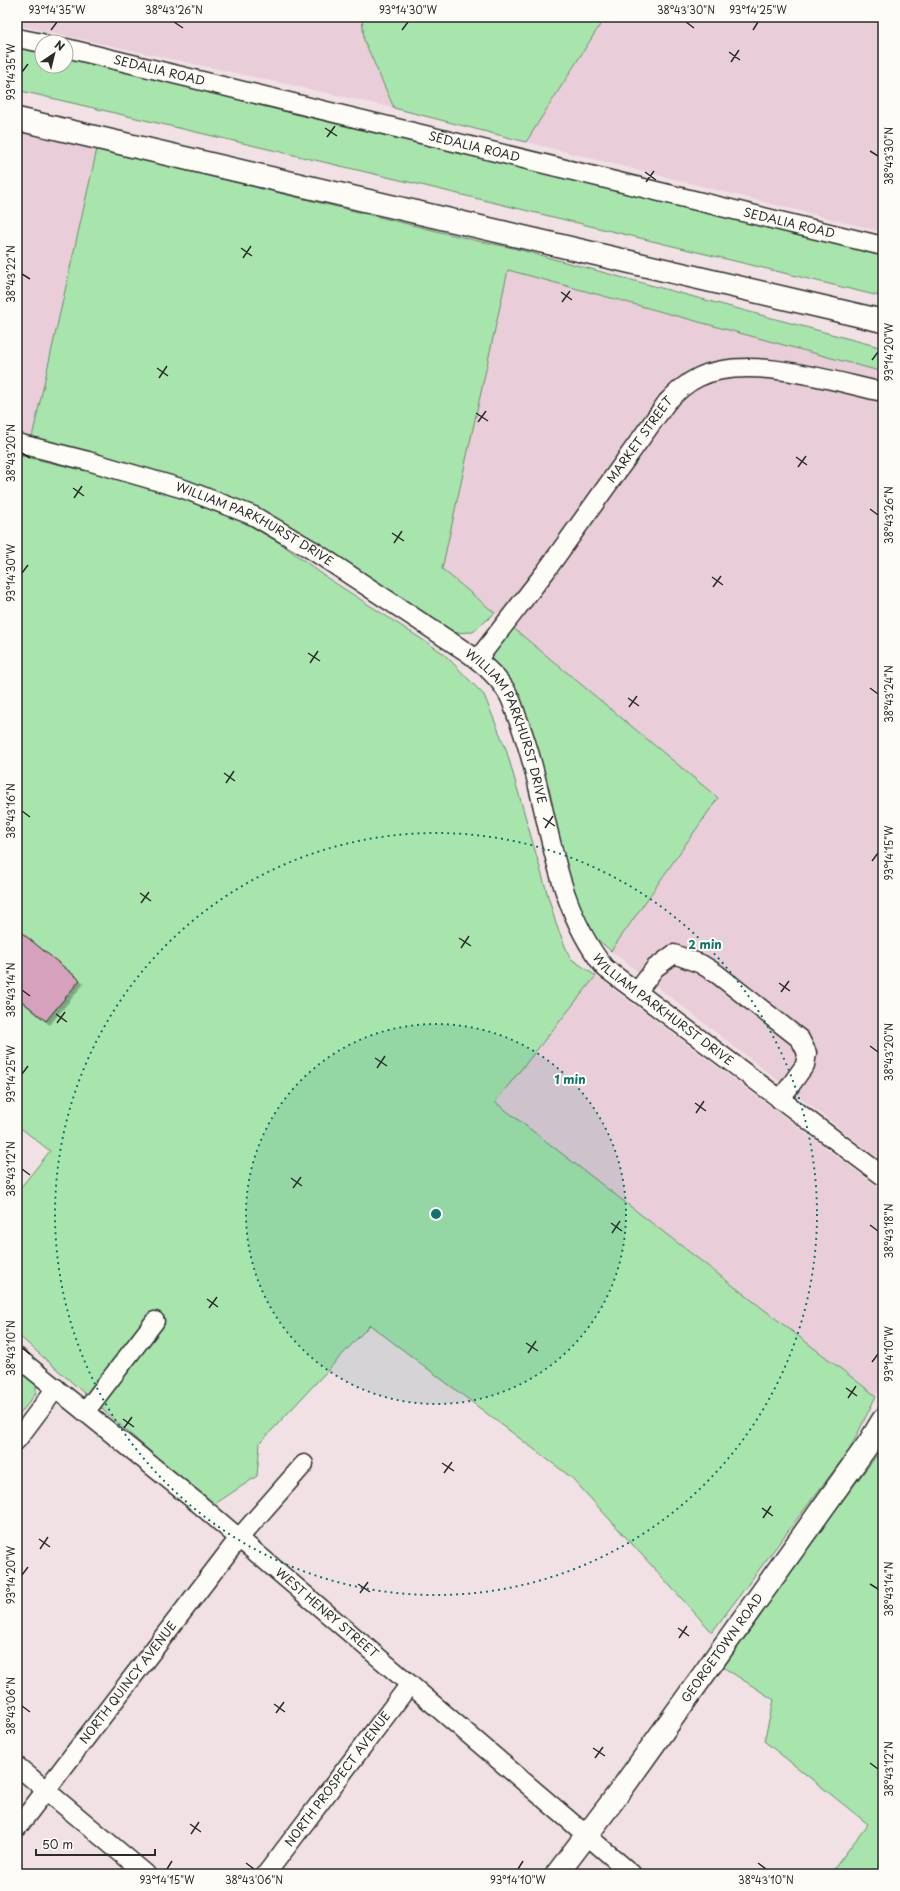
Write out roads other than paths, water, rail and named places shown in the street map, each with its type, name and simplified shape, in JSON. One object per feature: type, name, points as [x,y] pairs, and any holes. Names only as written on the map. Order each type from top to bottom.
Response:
[{"type":"main road","points":[[17,119],[883,321]]},
{"type":"main road","name":"GEORGETOWN ROAD","points":[[557,1874],[869,1443],[883,1420]]},
{"type":"street","points":[[17,38],[34,41]]},
{"type":"street","name":"SEDALIA ROAD","points":[[74,50],[883,246]]},
{"type":"street","name":"MARKET STREET","points":[[477,660],[546,571],[667,402],[684,385],[699,377],[716,371],[758,369],[797,373],[883,392]]},
{"type":"street","name":"WILLIAM PARKHURST DRIVE","points":[[17,443],[88,461],[184,489],[254,516],[312,550],[477,660],[488,669],[508,693],[528,746],[562,882],[590,950],[605,968],[883,1176]]},
{"type":"street","points":[[637,992],[655,968],[674,954],[701,964],[717,974],[800,1039],[806,1053],[805,1065],[780,1100]]},
{"type":"street","points":[[85,1412],[155,1321]]},
{"type":"street","name":"WEST HENRY STREET","points":[[17,1357],[239,1538],[632,1874]]},
{"type":"street","points":[[17,1440],[56,1388]]},
{"type":"street","name":"NORTH QUINCY AVENUE","points":[[17,1828],[239,1538],[304,1464]]},
{"type":"street","name":"NORTH PROSPECT AVENUE","points":[[266,1874],[410,1684]]},
{"type":"street","points":[[17,1766],[146,1874]]}]
